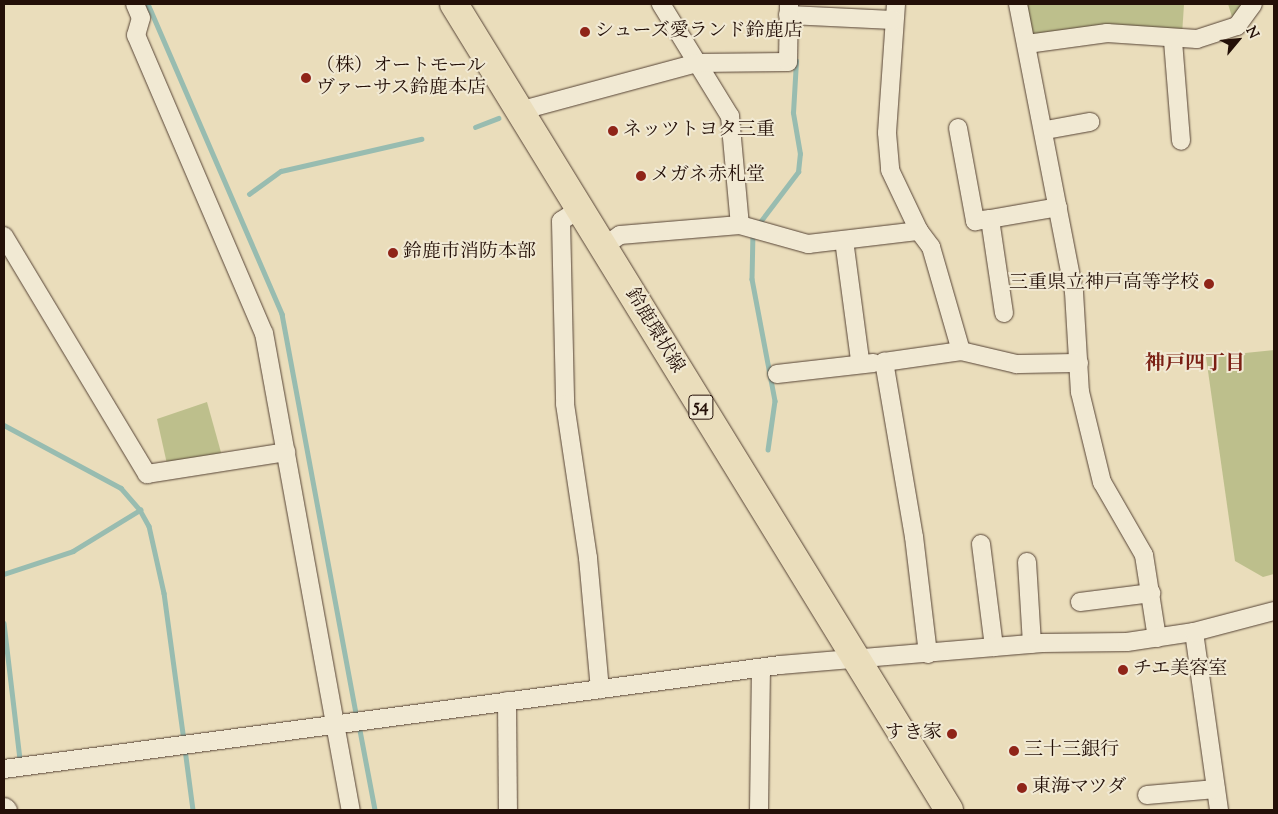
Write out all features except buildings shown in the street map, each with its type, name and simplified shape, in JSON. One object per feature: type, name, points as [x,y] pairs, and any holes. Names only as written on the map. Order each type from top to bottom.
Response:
[{"type":"main road","name":"鈴鹿環状線","points":[[454,4],[949,810]]},
{"type":"street","points":[[135,4],[141,18],[136,35],[254,300],[286,452],[351,722],[351,810]]},
{"type":"street","points":[[660,4],[730,116],[749,228]]},
{"type":"street","points":[[1018,4],[1046,130],[1074,292],[1080,392],[1102,482],[1140,544],[1151,592],[1158,638]]},
{"type":"street","points":[[1027,44],[1107,33],[1172,41],[1223,33],[1246,17],[1253,4]]},
{"type":"street","points":[[519,111],[697,63],[788,62],[793,13],[895,12],[888,158],[919,231],[931,248],[961,352]]},
{"type":"street","points":[[1172,41],[1181,142]]},
{"type":"street","points":[[1046,130],[1090,122]]},
{"type":"street","points":[[958,128],[975,221],[1058,207]]},
{"type":"street","points":[[580,209],[561,221],[565,404],[588,558],[600,689]]},
{"type":"street","points":[[990,218],[1004,313]]},
{"type":"street","points":[[603,247],[620,235],[749,228],[808,244],[919,231]]},
{"type":"street","points":[[4,236],[147,474],[286,452]]},
{"type":"street","points":[[844,240],[860,360]]},
{"type":"street","points":[[777,374],[961,352],[1016,364],[1079,363]]},
{"type":"street","points":[[884,362],[914,537],[928,654]]},
{"type":"street","points":[[981,544],[994,647]]},
{"type":"street","points":[[1027,562],[1032,644]]},
{"type":"street","points":[[1080,602],[1151,592]]},
{"type":"street","points":[[4,770],[507,701],[761,669],[1032,644],[1158,638],[1194,632],[1274,611]]},
{"type":"street","points":[[1194,632],[1219,810]]},
{"type":"street","points":[[759,810],[761,669]]},
{"type":"street","points":[[507,701],[508,810]]},
{"type":"street","points":[[1147,795],[1216,789]]},
{"type":"green space","points":[[1022,4],[1184,4],[1182,35],[1035,37],[1028,34]]},
{"type":"green space","points":[[1228,4],[1246,4],[1233,20]]},
{"type":"green space","points":[[1274,350],[1274,574],[1263,577],[1235,561],[1206,357]]},
{"type":"green space","points":[[207,402],[222,456],[167,464],[157,419]]},
{"type":"waterway","points":[[148,4],[282,314],[357,718]]},
{"type":"waterway","points":[[757,226],[798,172],[800,154],[793,113],[796,61]]},
{"type":"waterway","points":[[475,127],[498,118]]},
{"type":"waterway","points":[[249,194],[281,171],[421,139]]},
{"type":"waterway","points":[[753,232],[752,279],[775,401],[768,450]]},
{"type":"waterway","points":[[4,425],[121,488],[140,510],[149,526],[164,593],[184,741]]},
{"type":"waterway","points":[[4,574],[73,551],[140,510]]},
{"type":"waterway","points":[[4,623],[20,760]]},
{"type":"waterway","points":[[359,725],[375,810]]},
{"type":"waterway","points":[[185,749],[193,810]]},
{"type":"place","name":"シューズ愛ランド鈴鹿店","points":[[585,32]]},
{"type":"place","name":"（株）オートモール ヴァーサス鈴鹿本店","points":[[306,78]]},
{"type":"place","name":"ネッツトヨタ三重","points":[[613,131]]},
{"type":"place","name":"メガネ赤札堂","points":[[641,176]]},
{"type":"place","name":"鈴鹿市消防本部","points":[[393,253]]},
{"type":"place","name":"三重県立神戸高等学校","points":[[1209,284]]},
{"type":"place","name":"チエ美容室","points":[[1123,670]]},
{"type":"place","name":"すき家","points":[[952,734]]},
{"type":"place","name":"三十三銀行","points":[[1014,751]]},
{"type":"place","name":"東海マツダ","points":[[1022,788]]},
{"type":"district","name":"神戸四丁目","points":[[1195,364]]}]
